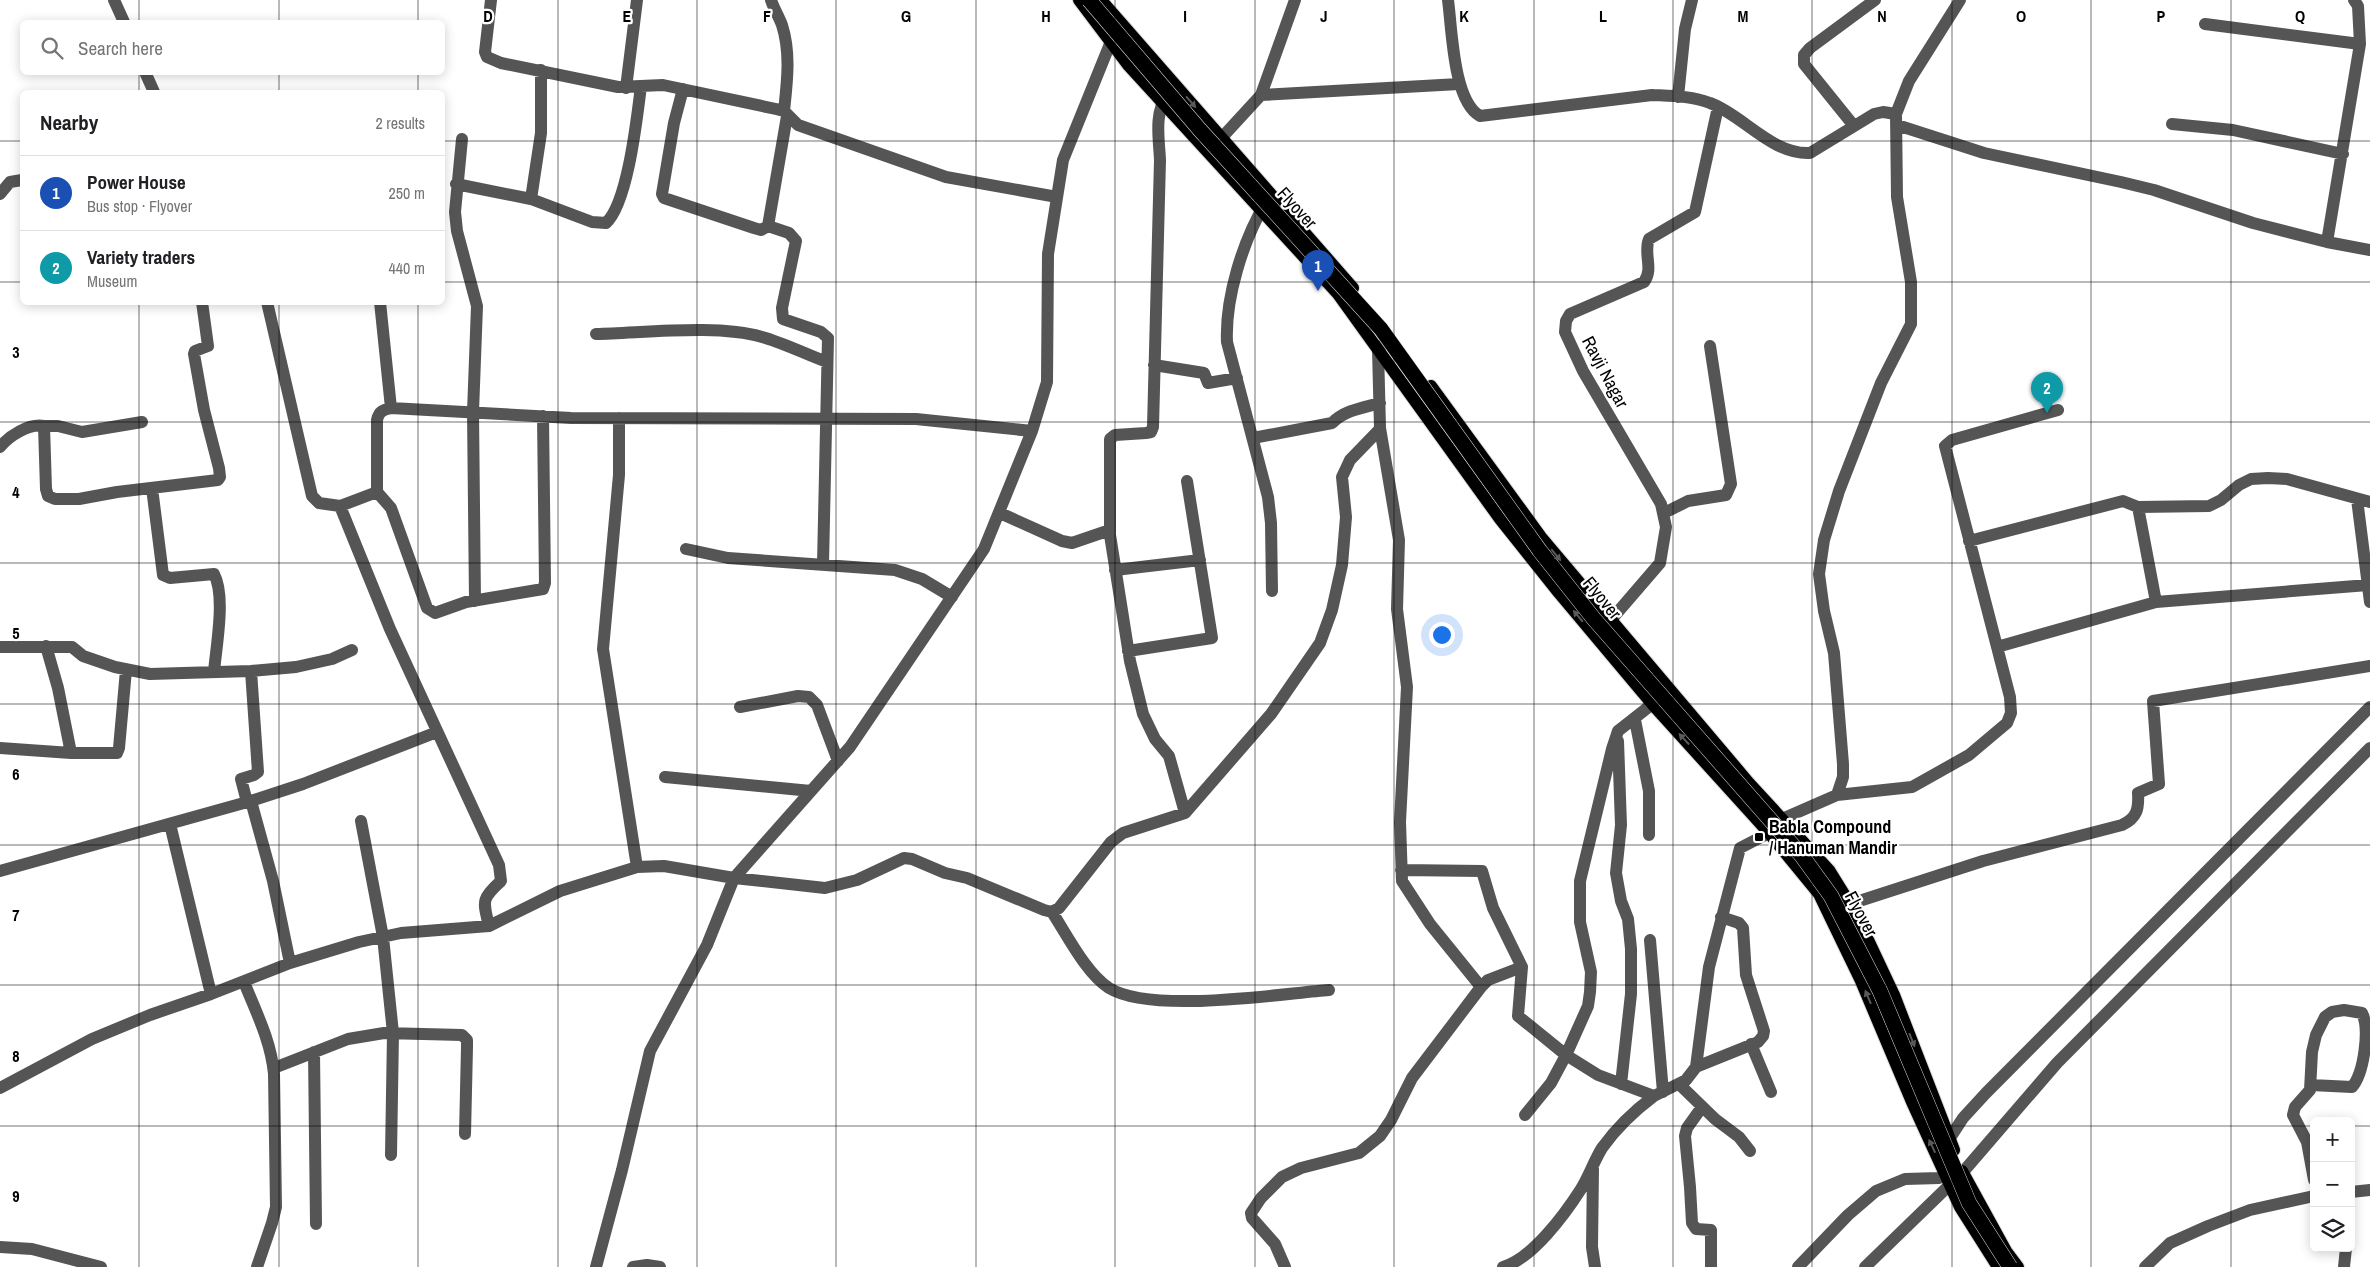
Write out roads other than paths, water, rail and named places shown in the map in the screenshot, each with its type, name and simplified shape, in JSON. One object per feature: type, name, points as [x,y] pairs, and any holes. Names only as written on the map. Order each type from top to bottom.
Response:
[{"type":"highway","name":"Flyover","points":[[1089,0],[1200,130],[1381,329],[1448,426],[1570,589],[1709,752],[1802,856],[1831,896],[1880,991],[1969,1203],[2010,1267]]},
{"type":"main road","points":[[1079,0],[1128,65],[1338,294],[1500,519],[1653,705],[1769,833],[1819,894],[1861,981],[1960,1207],[1995,1262]]},
{"type":"main road","points":[[1101,0],[1393,334],[1541,537],[1670,690],[1828,870],[1850,904],[1894,994],[1961,1170],[2006,1251],[2018,1267]]},
{"type":"street","points":[[114,0],[123,20]]},
{"type":"street","points":[[491,0],[484,46],[487,56],[501,63],[626,88],[654,84],[683,89],[786,114],[798,125],[946,176],[1057,197]]},
{"type":"street","points":[[626,88],[637,0]]},
{"type":"street","points":[[768,226],[786,114],[788,63],[782,27],[771,0]]},
{"type":"street","points":[[1208,152],[1261,95],[1295,0]]},
{"type":"street","points":[[1448,0],[1459,84],[1471,111],[1480,116],[1644,96],[1678,96],[1695,99],[1718,107],[1773,142],[1802,153],[1810,153],[1874,114],[1884,112],[1896,119],[1984,153],[2154,190],[2253,223],[2327,242],[2370,250]]},
{"type":"street","points":[[1678,96],[1685,29],[1692,0]]},
{"type":"street","points":[[1854,126],[1804,64],[1804,55],[1810,48],[1875,0]]},
{"type":"street","points":[[1837,795],[1844,777],[1834,653],[1824,611],[1819,574],[1824,540],[1839,491],[1881,383],[1911,324],[1911,282],[1897,197],[1896,119],[1909,81],[1960,0]]},
{"type":"street","points":[[2327,242],[2360,44],[2360,4]]},
{"type":"street","points":[[596,1267],[622,1170],[650,1051],[707,945],[734,878],[856,739],[984,549],[1000,513],[1032,430],[1047,382],[1048,254],[1063,160],[1110,42],[1120,22]]},
{"type":"street","points":[[2205,24],[2360,44]]},
{"type":"street","points":[[531,199],[540,133],[541,70]]},
{"type":"street","points":[[146,75],[153,90]]},
{"type":"street","points":[[1174,83],[1162,102],[1158,120],[1160,160],[1153,427],[1151,432],[1115,435],[1109,443],[1110,530],[1128,650],[1143,714],[1155,739],[1169,756],[1185,814]]},
{"type":"street","points":[[1261,95],[1459,84]]},
{"type":"street","points":[[456,184],[531,199],[601,224],[611,218],[634,144],[642,86]]},
{"type":"street","points":[[683,89],[674,123],[662,194],[664,198],[761,230],[768,226],[789,233],[796,241],[782,308],[783,319],[826,335],[829,341],[825,419],[823,564]]},
{"type":"street","name":"Ravji Nagar","points":[[1596,637],[1660,563],[1665,543],[1664,513],[1583,371],[1568,338],[1565,326],[1570,314],[1644,282],[1649,273],[1646,245],[1649,239],[1694,212],[1718,107]]},
{"type":"street","points":[[2172,124],[2233,130],[2343,154]]},
{"type":"street","points":[[462,139],[456,184],[449,204],[477,306],[473,412],[475,600]]},
{"type":"street","points":[[0,194],[10,182],[20,180]]},
{"type":"street","points":[[1271,194],[1261,211],[1240,261],[1226,326],[1227,342],[1268,497],[1271,523],[1272,591]]},
{"type":"street","points":[[44,426],[46,489],[48,496],[55,500],[79,499],[212,481],[220,477],[204,410],[194,354],[195,351],[208,346],[202,305]]},
{"type":"street","points":[[268,305],[312,496],[319,503],[340,506],[377,492]]},
{"type":"street","points":[[380,305],[391,408]]},
{"type":"street","points":[[596,334],[699,331],[737,333],[763,337],[827,362]]},
{"type":"street","points":[[1393,334],[1378,349],[1380,429],[1399,540],[1397,609],[1407,687],[1400,822],[1402,881],[1430,924],[1481,987]]},
{"type":"street","points":[[1664,513],[1679,504],[1721,497],[1730,490],[1731,484],[1710,346]]},
{"type":"street","points":[[1154,365],[1204,374],[1208,383],[1237,378]]},
{"type":"street","points":[[1253,438],[1332,423],[1340,415],[1380,403]]},
{"type":"street","points":[[542,416],[545,508],[545,583],[543,589],[475,600],[435,613],[427,608],[391,508],[377,492],[377,420],[378,414],[383,410],[391,408],[618,418],[916,419],[1032,430]]},
{"type":"street","points":[[1512,1266],[1560,1218],[1581,1189],[1602,1149],[1621,1125],[1658,1094],[1686,1080],[1696,1066],[1708,967],[1740,848],[1769,833],[1782,819],[1837,795],[1912,786],[1969,755],[2007,723],[2011,707],[1945,448],[1947,443],[1952,440],[2058,410]]},
{"type":"street","points":[[618,418],[619,475],[602,649],[637,867]]},
{"type":"street","points":[[0,447],[16,434],[35,426],[58,426],[82,432],[142,422]]},
{"type":"street","points":[[1052,912],[1059,908],[1111,842],[1123,833],[1185,814],[1271,714],[1320,643],[1332,610],[1342,565],[1346,518],[1342,477],[1350,460],[1380,429]]},
{"type":"street","points":[[1969,541],[2106,504],[2129,502],[2138,507],[2209,506],[2222,500],[2239,485],[2251,479],[2287,479],[2370,502]]},
{"type":"street","points":[[1128,650],[1211,639],[1187,481]]},
{"type":"street","points":[[152,488],[163,575],[170,578],[214,574],[217,581],[219,610],[214,672]]},
{"type":"street","points":[[2357,499],[2370,602]]},
{"type":"street","points":[[340,506],[390,629],[499,865],[501,881],[485,898],[484,902],[489,926]]},
{"type":"street","points":[[2138,507],[2156,602]]},
{"type":"street","points":[[1000,513],[1062,541],[1072,543],[1110,530]]},
{"type":"street","points":[[686,549],[728,558],[895,570],[922,579],[952,597]]},
{"type":"street","points":[[1115,570],[1200,560]]},
{"type":"street","points":[[1996,647],[2156,602],[2368,585]]},
{"type":"street","points":[[0,646],[72,647],[83,656],[126,670],[150,674],[251,671],[296,666],[332,659],[352,650]]},
{"type":"street","points":[[46,646],[58,688],[70,753]]},
{"type":"street","points":[[1850,904],[1983,861],[2122,826],[2132,820],[2137,812],[2138,793],[2159,784],[2153,701],[2370,666]]},
{"type":"street","points":[[0,748],[70,753],[117,752],[120,748],[126,670]]},
{"type":"street","points":[[251,671],[258,772],[254,776],[241,779],[240,781],[249,802],[273,881],[290,963]]},
{"type":"street","points":[[1525,1115],[1551,1083],[1588,1006],[1590,972],[1579,910],[1580,882],[1618,731],[1635,720],[1670,690]]},
{"type":"street","points":[[740,707],[798,696],[809,697],[817,705],[838,760]]},
{"type":"street","points":[[1950,1138],[1964,1118],[1986,1093],[2370,707]]},
{"type":"street","points":[[1635,720],[1649,791],[1649,835]]},
{"type":"street","points":[[1618,731],[1621,825],[1616,873],[1620,902],[1628,919],[1631,950],[1631,994],[1621,1084]]},
{"type":"street","points":[[0,872],[249,802],[303,784],[437,732]]},
{"type":"street","points":[[1865,1267],[1947,1179],[1961,1170],[2057,1063],[2370,748]]},
{"type":"street","points":[[665,777],[811,792]]},
{"type":"street","points":[[361,821],[383,937],[393,1033],[391,1156]]},
{"type":"street","points":[[170,824],[211,994]]},
{"type":"street","points":[[0,1088],[92,1039],[150,1014],[244,982],[290,963],[383,937],[489,926],[560,891],[637,867],[664,866],[734,878],[825,888],[857,880],[904,858],[912,859],[933,869],[967,878],[1052,912],[1099,980],[1110,989],[1136,998],[1161,1002],[1192,1001],[1329,990]]},
{"type":"street","points":[[1401,870],[1482,870],[1493,908],[1522,967],[1518,1016],[1566,1055],[1598,1075],[1621,1084],[1658,1094]]},
{"type":"street","points":[[1696,1066],[1758,1042],[1763,1036],[1764,1031],[1746,975],[1743,928],[1739,923],[1721,917]]},
{"type":"street","points":[[1650,940],[1658,1094]]},
{"type":"street","points":[[1285,1267],[1275,1244],[1252,1218],[1251,1213],[1262,1198],[1282,1178],[1301,1168],[1359,1153],[1380,1136],[1391,1120],[1412,1078],[1481,987],[1488,980],[1522,967]]},
{"type":"street","points":[[244,982],[265,1033],[274,1068],[276,1207],[257,1267]]},
{"type":"street","points":[[2310,1162],[2306,1142],[2293,1115],[2295,1107],[2310,1090],[2312,1052],[2316,1035],[2324,1017],[2332,1012],[2344,1010],[2362,1013],[2367,1020],[2362,1070],[2358,1080],[2352,1086],[2311,1085]]},
{"type":"street","points":[[274,1068],[348,1039],[393,1033],[456,1034],[467,1040],[465,1134]]},
{"type":"street","points":[[1751,1044],[1771,1092]]},
{"type":"street","points":[[314,1052],[316,1224]]},
{"type":"street","points":[[1679,1084],[1702,1107],[1739,1137],[1750,1151]]},
{"type":"street","points":[[1702,1107],[1687,1128],[1685,1136],[1692,1223],[1696,1229],[1711,1230],[1711,1267]]},
{"type":"street","points":[[1593,1166],[1592,1247],[1595,1267]]},
{"type":"street","points":[[1798,1267],[1848,1214],[1876,1191],[1905,1179],[1947,1179]]},
{"type":"street","points":[[2355,1192],[2370,1190]]},
{"type":"street","points":[[2145,1267],[2170,1244],[2208,1226],[2250,1210],[2310,1193]]},
{"type":"street","points":[[0,1247],[32,1249],[101,1267]]},
{"type":"street","points":[[2344,1267],[2346,1252]]},
{"type":"street","points":[[633,1267],[647,1265],[660,1267]]},
{"type":"place","name":"Power House","points":[[1318,291]]},
{"type":"place","name":"Variety traders","points":[[2047,413]]},
{"type":"place","name":"Babla Compound / Hanuman Mandir","points":[[1759,837]]}]
